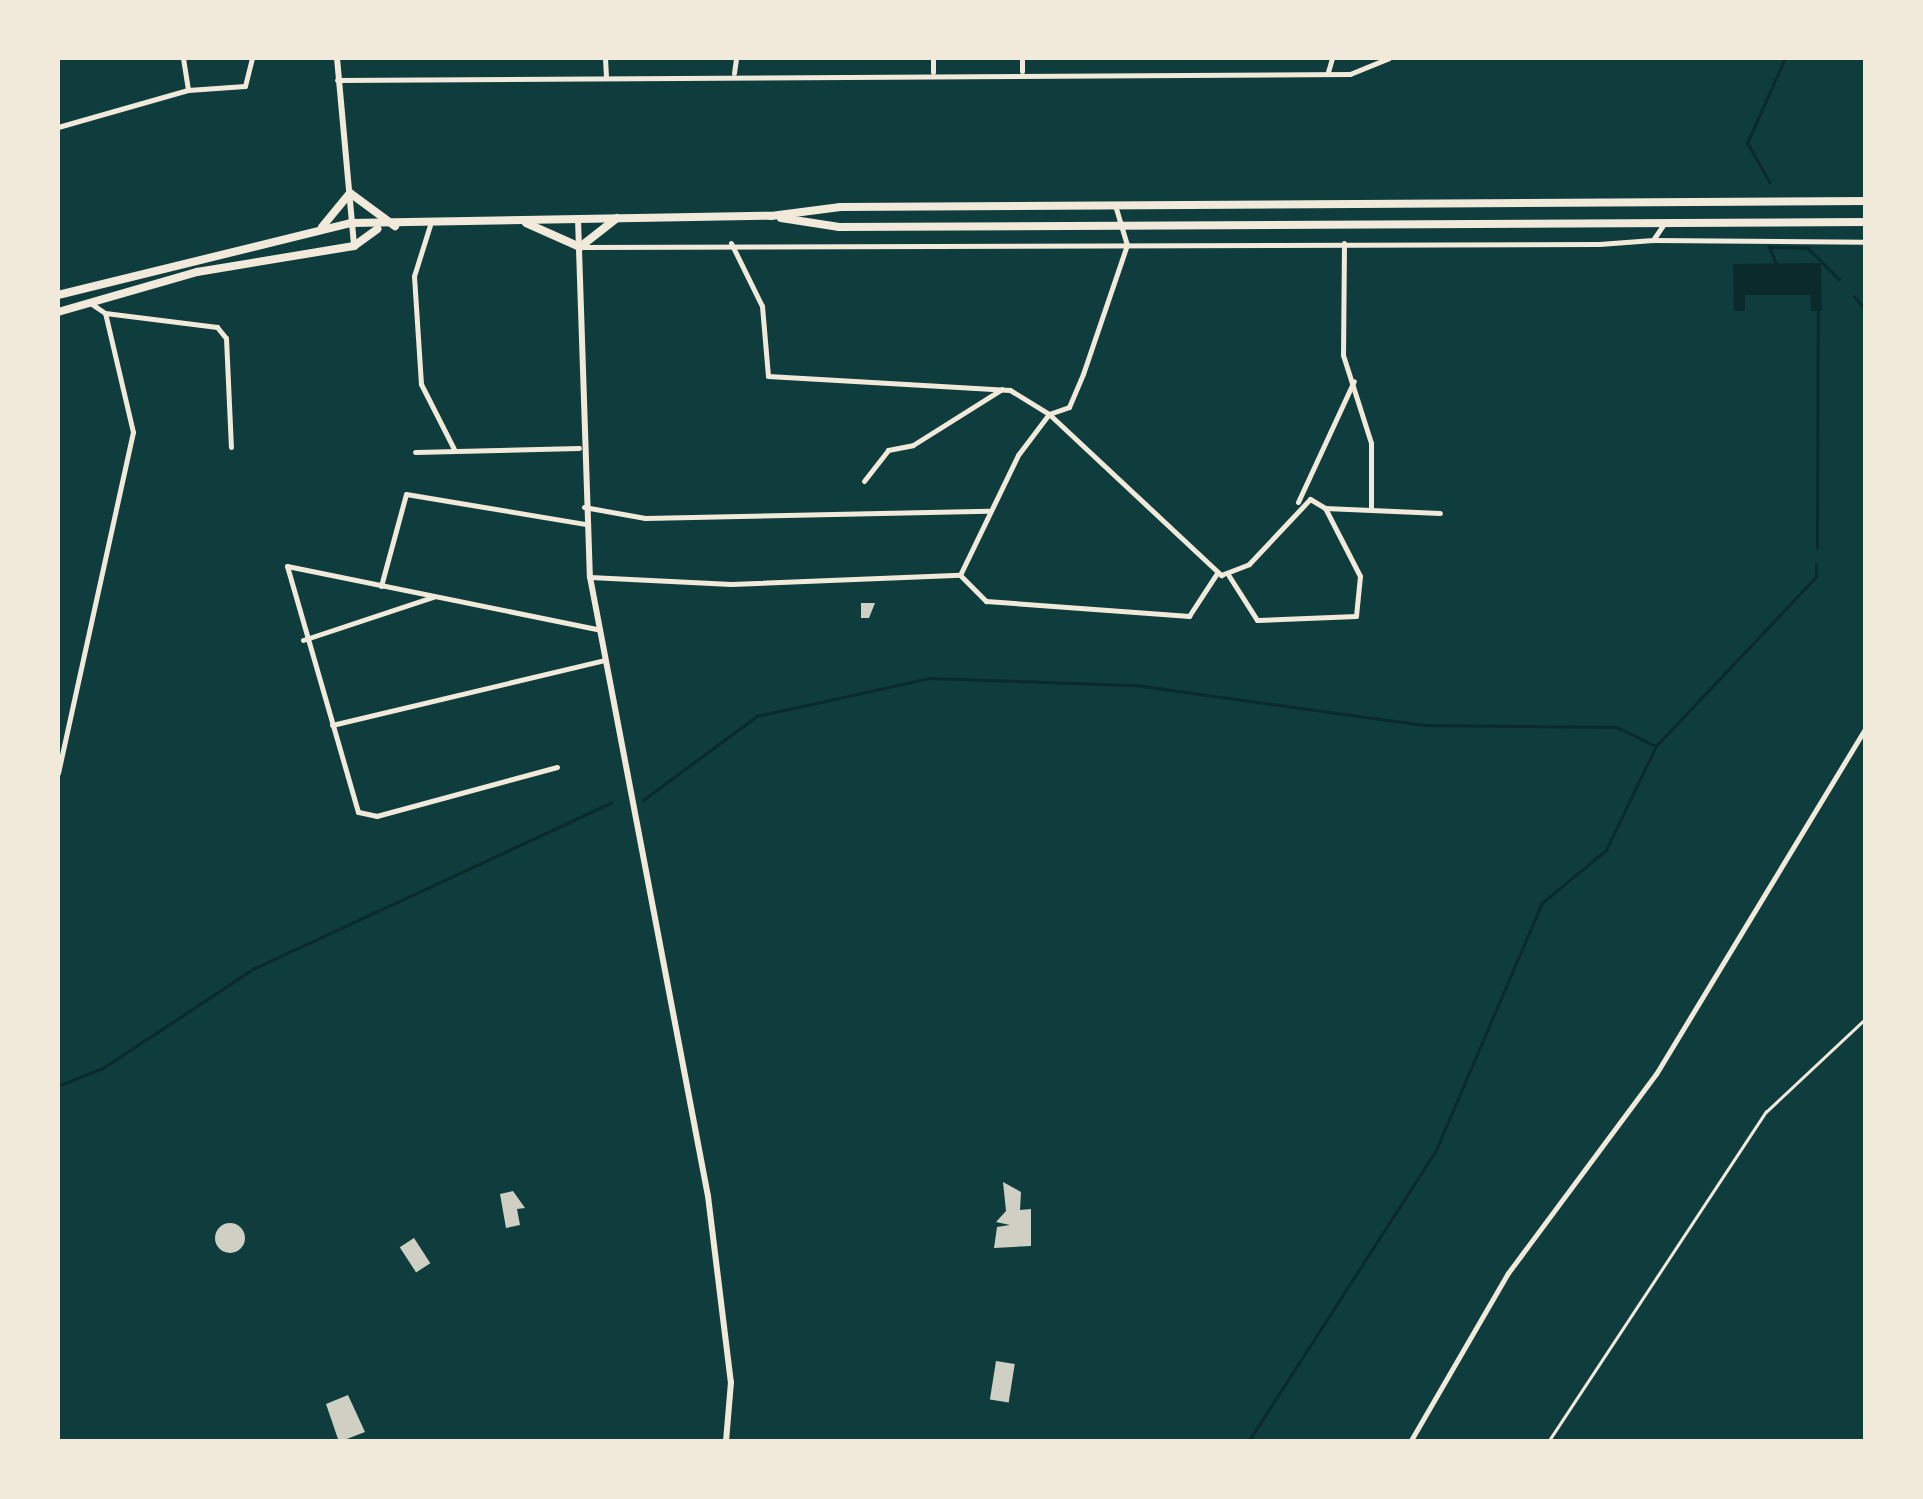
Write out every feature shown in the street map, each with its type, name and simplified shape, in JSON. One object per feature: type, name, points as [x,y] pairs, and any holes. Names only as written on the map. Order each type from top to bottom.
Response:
[{"type":"highway","points":[[318,230],[350,193],[395,226]]},
{"type":"highway","points":[[58,295],[352,223],[377,229],[618,217],[770,216],[840,206],[1866,201]]},
{"type":"highway","points":[[770,216],[839,227],[1866,222]]},
{"type":"highway","points":[[522,221],[580,247],[618,217]]},
{"type":"highway","points":[[58,312],[87,302],[354,246],[377,229]]},
{"type":"street","points":[[183,58],[188,90]]},
{"type":"street","points":[[58,128],[188,90],[244,86],[252,58]]},
{"type":"street","points":[[337,58],[354,246]]},
{"type":"street","points":[[606,58],[606,76]]},
{"type":"street","points":[[734,73],[736,58]]},
{"type":"street","points":[[933,58],[933,72]]},
{"type":"street","points":[[1022,58],[1022,71]]},
{"type":"street","points":[[1328,72],[1332,58]]},
{"type":"street","points":[[337,80],[1022,71],[1362,74],[1388,58]]},
{"type":"street","points":[[960,574],[988,511],[1049,414],[1070,407],[1126,245],[1115,204]]},
{"type":"street","points":[[578,219],[579,448],[590,576],[708,1196],[731,1382],[726,1442]]},
{"type":"street","points":[[430,225],[414,276],[421,384],[454,449]]},
{"type":"street","points":[[1653,240],[1664,225]]},
{"type":"street","points":[[580,247],[731,243],[1866,242]]},
{"type":"street","points":[[731,243],[762,306],[768,376],[1003,388],[1049,414],[1217,573],[1230,576],[1257,620],[1359,614],[1360,576],[1325,508],[1310,498],[1297,504]]},
{"type":"street","points":[[1344,243],[1344,354],[1371,443],[1372,508]]},
{"type":"street","points":[[87,302],[105,312],[216,326],[226,338],[231,447]]},
{"type":"street","points":[[58,772],[133,432],[105,312]]},
{"type":"street","points":[[1230,576],[1297,504],[1354,381]]},
{"type":"street","points":[[864,481],[888,450],[914,445],[1003,388]]},
{"type":"street","points":[[415,452],[579,448]]},
{"type":"street","points":[[381,586],[406,494],[585,524]]},
{"type":"street","points":[[584,507],[644,518],[988,511]]},
{"type":"street","points":[[1325,508],[1440,513]]},
{"type":"street","points":[[557,767],[364,815],[303,640],[286,566],[336,568],[381,586],[598,629]]},
{"type":"street","points":[[590,576],[731,584],[960,574],[986,601],[1189,616],[1217,573]]},
{"type":"street","points":[[303,640],[437,596]]},
{"type":"street","points":[[332,725],[605,660]]},
{"type":"street","points":[[1410,1442],[1508,1273],[1656,1074],[1866,727]]},
{"type":"lane","points":[[1548,1442],[1766,1112],[1828,1044],[1866,1018]]},
{"type":"water","points":[[1821,263],[1822,311],[1811,311],[1810,295],[1745,295],[1745,311],[1734,311],[1733,264]]},
{"type":"building","points":[[861,603],[875,603],[869,618],[861,618]]},
{"type":"building","points":[[1003,1182],[1021,1192],[1020,1210],[1031,1209],[1031,1246],[994,1248],[997,1227],[1010,1225],[996,1222],[1006,1211]]},
{"type":"building","points":[[513,1191],[525,1208],[517,1209],[520,1225],[506,1228],[500,1194]]},
{"type":"building","points":[[230,1223],[241,1227],[245,1238],[241,1249],[230,1253],[219,1249],[215,1238],[219,1227]]},
{"type":"building","points":[[414,1238],[430,1263],[416,1272],[400,1247]]},
{"type":"building","points":[[996,1361],[1015,1364],[1009,1402],[990,1400]]},
{"type":"building","points":[[348,1395],[365,1432],[339,1442],[326,1404]]},
{"type":"waterway","points":[[1770,183],[1747,143],[1785,58]]},
{"type":"waterway","points":[[1777,266],[1769,247],[1808,248],[1839,279]]},
{"type":"waterway","points":[[1854,296],[1866,310]]},
{"type":"waterway","points":[[1817,548],[1818,309]]},
{"type":"waterway","points":[[1248,1442],[1436,1150],[1542,903],[1606,850],[1656,746],[1816,577],[1816,564]]},
{"type":"waterway","points":[[643,800],[757,716],[930,678],[1135,685],[1423,725],[1617,727],[1656,746]]},
{"type":"waterway","points":[[58,1086],[103,1068],[253,969],[611,803]]}]
